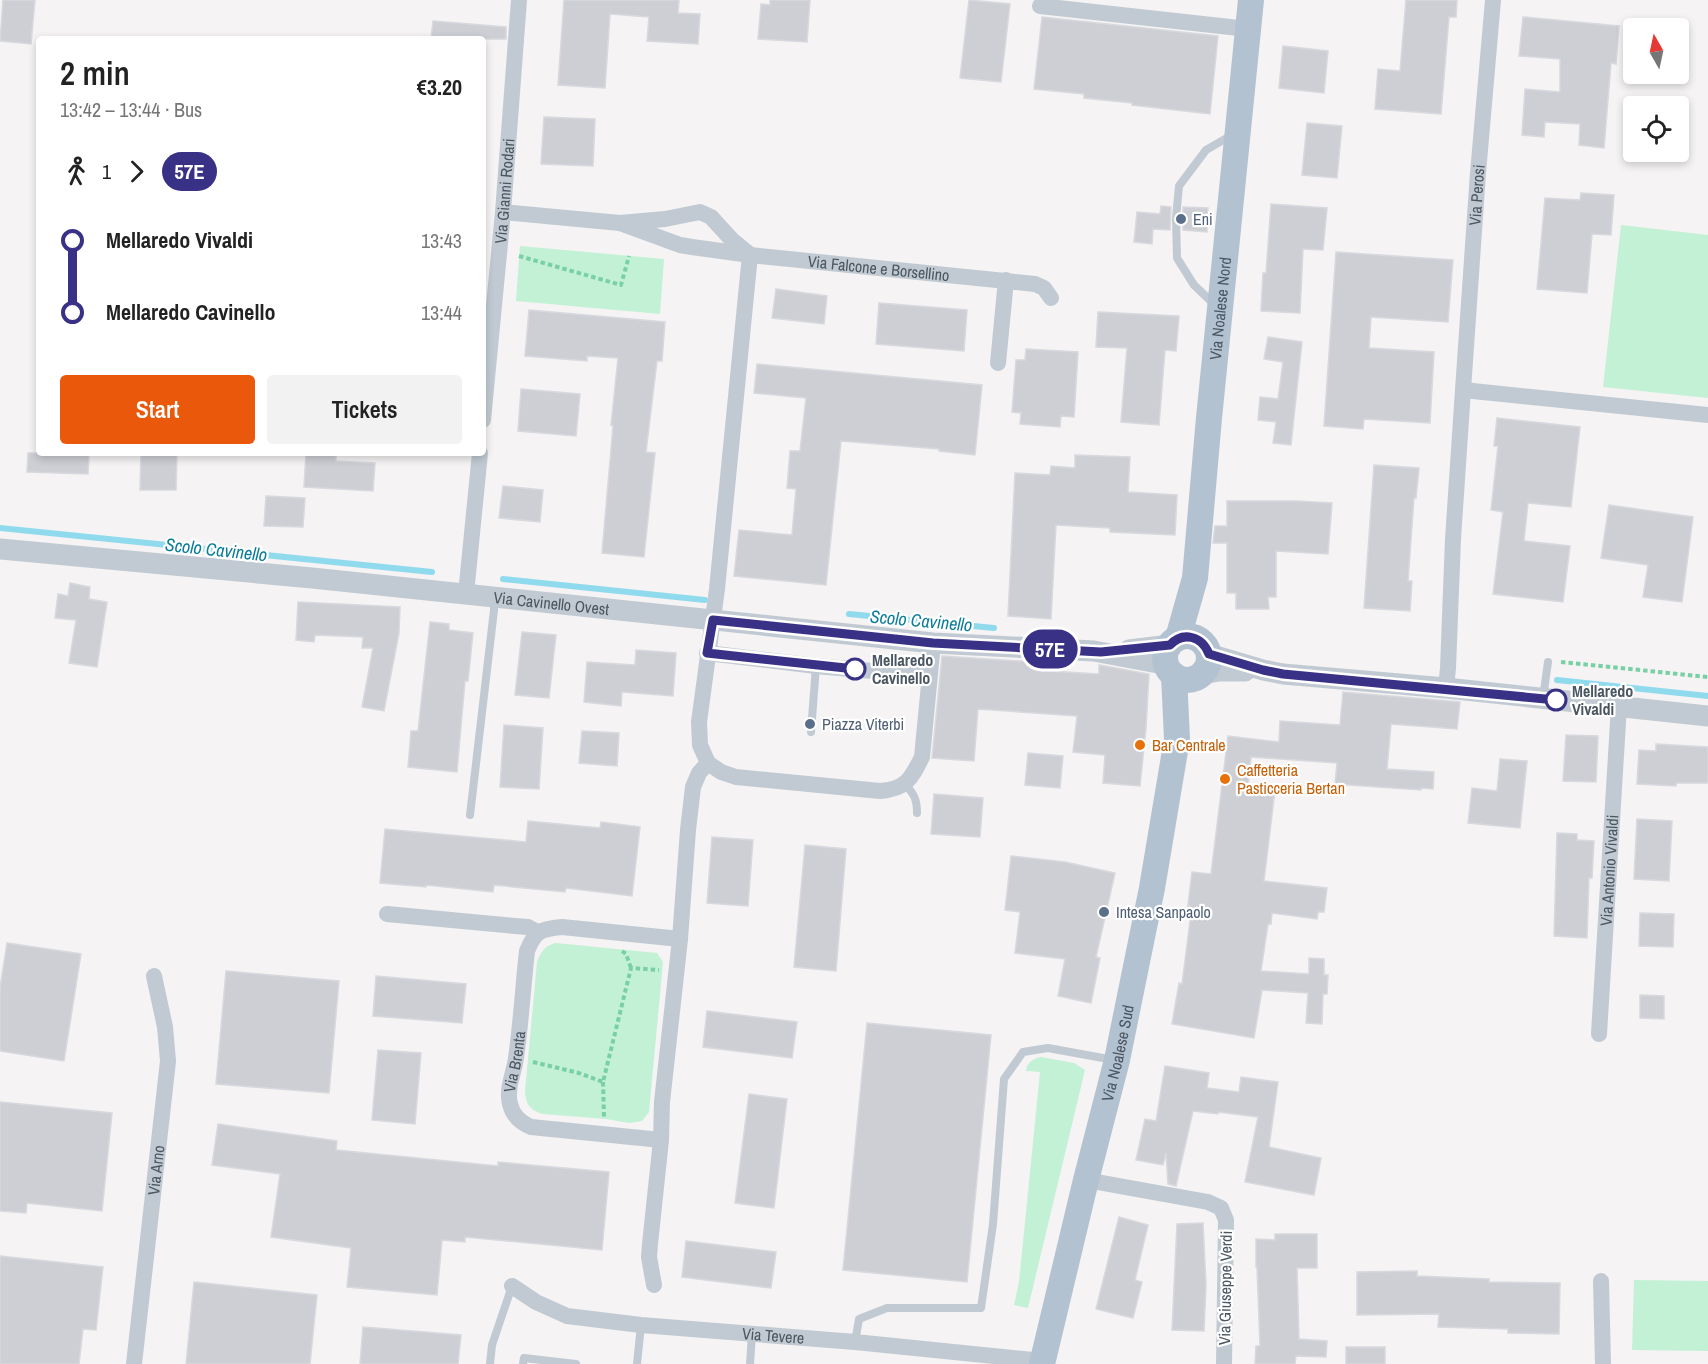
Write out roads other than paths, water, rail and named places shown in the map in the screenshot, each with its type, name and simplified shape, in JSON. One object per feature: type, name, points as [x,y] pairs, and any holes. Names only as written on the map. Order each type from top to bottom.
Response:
[{"type":"main road","name":"Via Noalese Nord","points":[[1187,658],[1251,0]]},
{"type":"main road","name":"Via Noalese Sud","points":[[1043,1362],[1117,1060],[1152,888],[1177,739],[1187,658]]},
{"type":"street","name":"Via Gianni Rodari","points":[[486,389],[503,212],[519,0]]},
{"type":"street","name":"Via Perosi","points":[[1446,688],[1462,390],[1493,0]]},
{"type":"street","points":[[1040,6],[1248,29]]},
{"type":"street","name":"Via Falcone e Borsellino","points":[[503,212],[620,223],[665,219],[699,212],[711,217],[732,240],[750,255]]},
{"type":"street","name":"Via Falcone e Borsellino","points":[[620,223],[680,245],[750,255],[1035,284],[1044,288],[1051,298]]},
{"type":"street","points":[[750,255],[717,589],[699,722],[700,745],[708,763],[721,772],[736,777],[880,790],[893,790],[905,784],[922,757],[933,643]]},
{"type":"street","points":[[998,363],[1006,280]]},
{"type":"street","points":[[1462,390],[1708,415]]},
{"type":"street","points":[[466,594],[480,456]]},
{"type":"street","name":"Via Cavinello Ovest","points":[[0,549],[466,594],[933,643],[1187,658]]},
{"type":"street","points":[[707,653],[929,676]]},
{"type":"street","points":[[1187,658],[1263,670],[1708,716]]},
{"type":"street","name":"Via Antonio Vivaldi","points":[[1599,1034],[1619,706]]},
{"type":"street","points":[[654,1285],[649,1257],[661,1140],[662,1102],[680,939],[688,830],[693,787],[699,773],[708,763]]},
{"type":"street","points":[[387,914],[528,927],[537,932],[547,928],[562,927],[680,939]]},
{"type":"street","name":"Via Brenta","points":[[537,932],[526,951],[516,1060],[509,1088],[509,1102],[514,1115],[531,1127],[661,1140]]},
{"type":"street","name":"Via Arno","points":[[134,1364],[168,1061],[165,1027],[154,976]]},
{"type":"street","name":"Via Giuseppe Verdi","points":[[1086,1180],[1208,1202],[1221,1208],[1226,1220],[1224,1364]]},
{"type":"street","points":[[1601,1281],[1603,1364]]},
{"type":"street","name":"Via Tevere","points":[[512,1286],[536,1302],[567,1316],[641,1325],[855,1342],[1043,1362]]},
{"type":"lane","points":[[1220,310],[1194,285],[1177,258],[1176,218],[1179,186],[1206,150],[1238,132]]},
{"type":"lane","points":[[470,815],[494,597]]},
{"type":"lane","points":[[1543,698],[1548,662]]},
{"type":"lane","points":[[811,732],[816,666]]},
{"type":"lane","points":[[905,784],[917,801],[917,813]]},
{"type":"lane","points":[[855,1342],[859,1319],[887,1308],[981,1308],[993,1224],[1004,1079],[1023,1052],[1048,1048],[1117,1060]]},
{"type":"lane","points":[[490,1364],[492,1346],[512,1286]]},
{"type":"lane","points":[[637,1364],[641,1325]]},
{"type":"lane","points":[[750,1364],[752,1334]]},
{"type":"lane","points":[[523,1364],[524,1358],[576,1364]]},
{"type":"waterway","name":"Scolo Cavinello","points":[[0,528],[432,572]]},
{"type":"waterway","name":"Scolo Cavinello","points":[[503,579],[705,600]]},
{"type":"waterway","name":"Scolo Cavinello","points":[[849,614],[994,628]]},
{"type":"waterway","name":"Scolo Cavinello","points":[[1557,680],[1708,696]]},
{"type":"place","name":"Eni","points":[[1181,219]]},
{"type":"place","name":"Mellaredo Cavinello","points":[[855,669]]},
{"type":"place","name":"Mellaredo Vivaldi","points":[[1556,700]]},
{"type":"place","name":"Piazza Viterbi","points":[[810,724]]},
{"type":"place","name":"Bar Centrale","points":[[1140,745]]},
{"type":"place","name":"Caffetteria Pasticceria Bertan","points":[[1225,779]]},
{"type":"place","name":"Intesa Sanpaolo","points":[[1104,912]]}]
